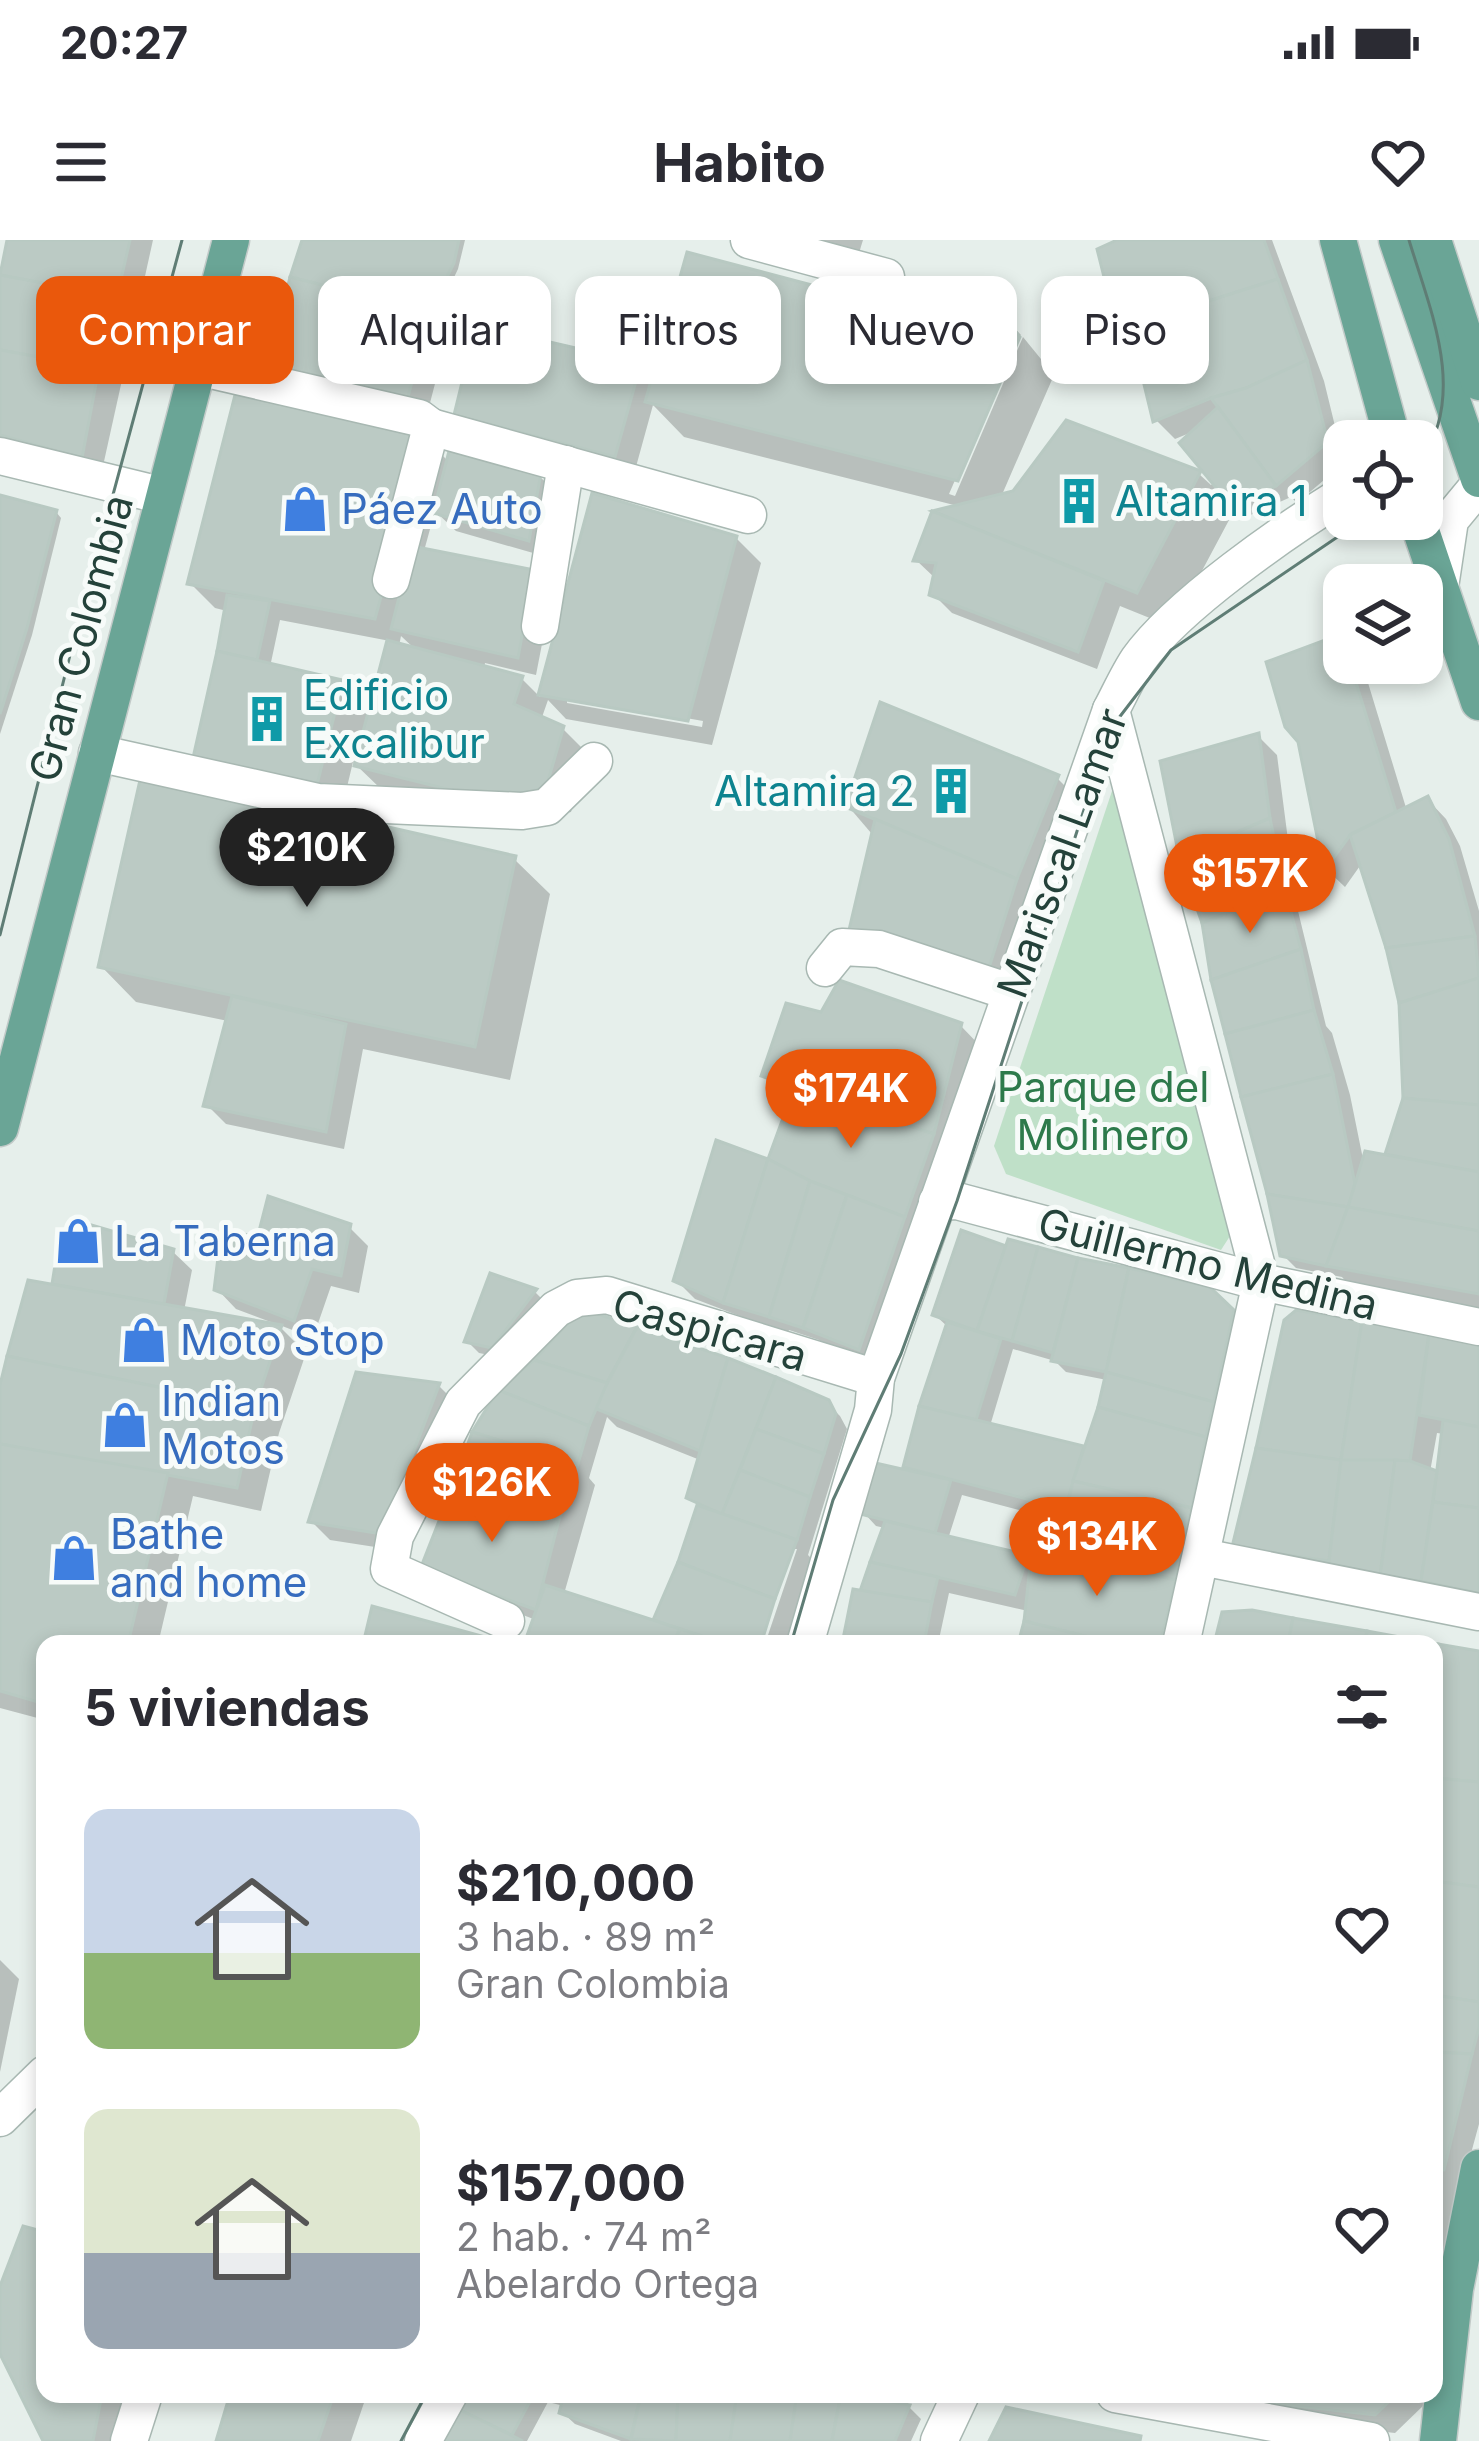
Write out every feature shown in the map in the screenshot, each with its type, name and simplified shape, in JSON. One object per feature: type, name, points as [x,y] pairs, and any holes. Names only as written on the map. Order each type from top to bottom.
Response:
[{"type":"main road","name":"Gran Colombia","points":[[222,276],[231,240]]},
{"type":"main road","points":[[1397,240],[1462,382],[1479,437]]},
{"type":"main road","points":[[1433,240],[1479,482]]},
{"type":"main road","points":[[1338,245],[1388,420]]},
{"type":"main road","name":"Gran Colombia","points":[[0,1128],[194,384]]},
{"type":"main road","points":[[1443,596],[1479,702]]},
{"type":"main road","points":[[1443,2396],[1455,2289],[1479,2168]]},
{"type":"main road","points":[[1438,2441],[1442,2403]]},
{"type":"street","points":[[749,240],[882,276]]},
{"type":"street","points":[[272,384],[419,418],[431,427],[748,515]]},
{"type":"street","points":[[391,580],[431,427]]},
{"type":"street","points":[[0,455],[164,496]]},
{"type":"street","points":[[540,626],[566,464]]},
{"type":"street","points":[[1443,567],[1450,520],[1479,482]]},
{"type":"street","name":"Mariscal Lamar","points":[[808,1635],[873,1410],[876,1378],[1111,710],[1139,659],[1169,626],[1210,590],[1323,509]]},
{"type":"street","points":[[1111,710],[1261,1282],[1183,1635]]},
{"type":"street","points":[[97,753],[318,802],[522,811],[547,807],[595,761]]},
{"type":"street","points":[[825,968],[842,947],[879,949],[1010,992]]},
{"type":"street","name":"Guillermo Medina","points":[[938,1202],[957,1201],[1261,1282],[1479,1327]]},
{"type":"street","name":"Caspicara","points":[[506,1621],[389,1569],[395,1536],[463,1403],[556,1310],[577,1298],[607,1295],[876,1378]]},
{"type":"street","points":[[1202,1556],[1479,1612]]},
{"type":"street","points":[[0,2118],[36,2083]]},
{"type":"street","points":[[129,2441],[141,2403]]},
{"type":"street","points":[[423,2441],[444,2403]]},
{"type":"street","points":[[939,2441],[957,2403]]},
{"type":"street","points":[[1164,2403],[1371,2441]]},
{"type":"green space","name":"Parque del Molinero","points":[[1113,788],[1230,1236],[1221,1250],[1006,1174],[994,1146]]},
{"type":"building","points":[[7,240],[130,240],[122,276],[36,276],[36,282],[0,275]]},
{"type":"building","points":[[302,240],[459,240],[448,276],[318,276],[318,284],[290,276]]},
{"type":"building","points":[[1117,240],[1264,240],[1278,279],[1209,301],[1209,276],[1104,276],[1097,249]]},
{"type":"building","points":[[687,252],[778,276],[680,276]]},
{"type":"building","points":[[0,275],[36,282],[36,357],[0,350]]},
{"type":"building","points":[[781,277],[805,283],[805,384],[1000,384],[958,481],[645,402],[650,384],[781,384]]},
{"type":"building","points":[[294,278],[318,284],[318,383],[294,378]]},
{"type":"building","points":[[1278,279],[1307,360],[1153,422],[1144,384],[1209,384],[1209,301]]},
{"type":"building","points":[[551,342],[575,348],[575,384],[635,384],[615,457],[454,415],[462,384],[551,384]]},
{"type":"building","points":[[0,350],[36,357],[36,384],[96,384],[82,458],[0,435]]},
{"type":"building","points":[[1307,360],[1323,422],[1323,446],[1276,486],[1211,398]]},
{"type":"building","points":[[320,384],[411,384],[406,405]]},
{"type":"building","name":"Páez Auto","points":[[237,387],[425,433],[375,619],[187,584]]},
{"type":"building","points":[[1218,407],[1276,486],[1231,506],[1179,443]]},
{"type":"building","name":"Altamira 1","points":[[1066,420],[1201,471],[1137,593],[932,511],[1013,491]]},
{"type":"building","points":[[449,451],[541,473],[529,541],[433,513]]},
{"type":"building","points":[[592,493],[737,536],[688,721],[538,695]]},
{"type":"building","points":[[0,495],[57,510],[0,714]]},
{"type":"building","points":[[932,511],[1104,581],[1078,652],[929,595],[936,563],[913,561]]},
{"type":"building","points":[[412,546],[534,570],[518,658],[391,629]]},
{"type":"building","points":[[227,595],[270,601],[257,660],[217,651]]},
{"type":"building","points":[[387,640],[523,676],[514,704],[564,726],[546,788],[491,800],[354,766]]},
{"type":"building","points":[[1323,641],[1323,684],[1356,684],[1396,812],[1351,834],[1324,871],[1298,742],[1285,727],[1266,662]]},
{"type":"building","name":"Edificio Excalibur","points":[[217,651],[343,680],[316,789],[193,758]]},
{"type":"building","name":"Altamira 2","points":[[880,702],[1059,775],[1017,879],[845,807]]},
{"type":"building","points":[[1259,733],[1270,818],[1179,857],[1160,761]]},
{"type":"building","points":[[142,771],[516,856],[475,1047],[98,967]]},
{"type":"building","points":[[1428,796],[1449,839],[1475,936],[1386,948],[1350,835]]},
{"type":"building","points":[[1270,818],[1285,890],[1202,923],[1179,857]]},
{"type":"building","points":[[875,819],[1017,879],[987,974],[849,930]]},
{"type":"building","points":[[1285,890],[1301,949],[1211,980],[1202,923]]},
{"type":"building","points":[[1475,936],[1479,978],[1399,1003],[1386,948]]},
{"type":"building","points":[[1301,949],[1314,1010],[1225,1034],[1211,980]]},
{"type":"building","points":[[1479,978],[1479,1105],[1403,1098],[1399,1003]]},
{"type":"building","points":[[839,980],[962,1023],[934,1134],[761,1076],[786,1003],[821,1012]]},
{"type":"building","points":[[232,996],[346,1024],[326,1132],[203,1106]]},
{"type":"building","points":[[1314,1010],[1333,1074],[1241,1097],[1225,1034]]},
{"type":"building","points":[[1333,1074],[1355,1184],[1348,1207],[1267,1194],[1241,1097]]},
{"type":"building","points":[[794,1088],[934,1134],[905,1217],[810,1181],[768,1159]]},
{"type":"building","points":[[1403,1098],[1479,1105],[1479,1172],[1385,1154]]},
{"type":"building","points":[[716,1140],[768,1159],[723,1303],[673,1281]]},
{"type":"building","points":[[1365,1151],[1479,1172],[1479,1231],[1348,1207]]},
{"type":"building","points":[[768,1159],[810,1181],[769,1317],[723,1303]]},
{"type":"building","points":[[810,1181],[847,1195],[803,1328],[769,1317]]},
{"type":"building","points":[[1267,1194],[1348,1207],[1326,1266],[1280,1256]]},
{"type":"building","points":[[847,1195],[905,1217],[859,1350],[803,1328]]},
{"type":"building","points":[[268,1196],[351,1224],[341,1276],[312,1269],[294,1321],[214,1290],[221,1233],[258,1235]]},
{"type":"building","points":[[1348,1207],[1479,1231],[1479,1294],[1326,1266]]},
{"type":"building","points":[[81,1222],[174,1249],[164,1304],[52,1284],[59,1240]]},
{"type":"building","points":[[961,1230],[1006,1246],[977,1331],[932,1315]]},
{"type":"building","points":[[1008,1239],[1038,1247],[1012,1341],[977,1331]]},
{"type":"building","points":[[1038,1247],[1078,1258],[1053,1353],[1012,1341]]},
{"type":"building","points":[[1078,1258],[1129,1268],[1106,1372],[1051,1361]]},
{"type":"building","points":[[1129,1268],[1210,1287],[1234,1310],[1214,1402],[1106,1372]]},
{"type":"building","points":[[490,1273],[537,1289],[492,1348],[464,1342]]},
{"type":"building","name":"Moto Stop","points":[[28,1280],[282,1325],[255,1407],[7,1356]]},
{"type":"building","points":[[1296,1310],[1362,1321],[1341,1460],[1256,1448],[1284,1320]]},
{"type":"building","points":[[595,1313],[637,1327],[607,1383],[534,1360],[572,1318]]},
{"type":"building","points":[[1362,1321],[1429,1334],[1410,1461],[1341,1460]]},
{"type":"building","points":[[947,1322],[1001,1339],[976,1420],[919,1406]]},
{"type":"building","points":[[637,1327],[728,1358],[700,1451],[594,1408]]},
{"type":"building","points":[[1429,1334],[1479,1342],[1479,1427],[1419,1415]]},
{"type":"building","name":"Indian Motos","points":[[7,1356],[255,1407],[237,1488],[0,1444],[0,1385]]},
{"type":"building","points":[[728,1358],[776,1377],[722,1514],[686,1498]]},
{"type":"building","points":[[534,1360],[607,1383],[589,1426],[498,1390]]},
{"type":"building","points":[[356,1372],[440,1383],[382,1534],[308,1522]]},
{"type":"building","points":[[1106,1372],[1214,1402],[1206,1437],[1098,1407]]},
{"type":"building","points":[[776,1377],[829,1400],[836,1414],[824,1454],[756,1429]]},
{"type":"building","points":[[498,1390],[589,1426],[578,1464],[472,1432]]},
{"type":"building","points":[[919,1406],[1084,1446],[1065,1509],[903,1467]]},
{"type":"building","points":[[1098,1407],[1206,1437],[1192,1508],[1073,1481]]},
{"type":"building","points":[[1443,1420],[1479,1427],[1479,1508],[1433,1502]]},
{"type":"building","points":[[756,1429],[824,1454],[810,1497],[740,1470]]},
{"type":"building","points":[[472,1432],[578,1464],[559,1520],[455,1480]]},
{"type":"building","name":"Bathe and home","points":[[0,1444],[168,1473],[130,1635],[36,1635],[36,1701],[0,1691]]},
{"type":"building","points":[[1256,1448],[1341,1460],[1329,1561],[1232,1547]]},
{"type":"building","points":[[1341,1460],[1395,1460],[1380,1577],[1331,1571]]},
{"type":"building","points":[[1395,1460],[1437,1471],[1421,1581],[1380,1577]]},
{"type":"building","points":[[871,1462],[951,1480],[935,1533],[860,1514]]},
{"type":"building","points":[[740,1470],[810,1497],[797,1540],[722,1514]]},
{"type":"building","points":[[455,1480],[559,1520],[536,1610],[421,1567]]},
{"type":"building","points":[[1073,1481],[1192,1508],[1176,1580],[1056,1553]]},
{"type":"building","points":[[1433,1502],[1479,1508],[1479,1593],[1421,1581]]},
{"type":"building","points":[[697,1505],[797,1540],[775,1599],[678,1562]]},
{"type":"building","points":[[885,1521],[1028,1555],[1015,1595],[870,1562]]},
{"type":"building","points":[[1032,1548],[1176,1580],[1162,1635],[1081,1635],[1024,1621]]},
{"type":"building","points":[[678,1562],[775,1599],[764,1635],[699,1635],[653,1620]]},
{"type":"building","points":[[870,1562],[938,1577],[932,1602],[860,1591]]},
{"type":"building","points":[[545,1585],[680,1629],[677,1635],[527,1635]]},
{"type":"building","points":[[853,1589],[932,1602],[926,1635],[844,1635]]},
{"type":"building","points":[[372,1606],[478,1635],[365,1635]]},
{"type":"building","points":[[1252,1610],[1293,1618],[1290,1635],[1216,1635],[1222,1612]]},
{"type":"building","points":[[1293,1618],[1367,1631],[1366,1635],[1290,1635]]},
{"type":"building","points":[[1024,1621],[1081,1635],[1020,1635]]},
{"type":"building","points":[[1443,1645],[1479,1651],[1479,1782],[1443,1779]]},
{"type":"building","points":[[1443,1779],[1479,1782],[1479,1887],[1443,1882]]},
{"type":"building","points":[[1443,1882],[1479,1887],[1479,2002],[1443,1996]]},
{"type":"building","points":[[1443,1996],[1479,2002],[1472,2054],[1443,2052]]},
{"type":"building","points":[[1443,2052],[1472,2054],[1444,2170]]},
{"type":"building","points":[[23,2226],[36,2230],[36,2403],[100,2403],[93,2441],[43,2441],[0,2354],[0,2286]]},
{"type":"building","points":[[227,2403],[331,2403],[318,2441],[216,2441]]},
{"type":"building","points":[[461,2403],[529,2403],[512,2435],[458,2409]]},
{"type":"building","points":[[562,2403],[639,2403],[631,2439],[559,2413]]},
{"type":"building","points":[[639,2403],[678,2403],[676,2441],[631,2439]]},
{"type":"building","points":[[678,2403],[736,2403],[730,2441],[676,2441]]},
{"type":"building","points":[[736,2403],[796,2403],[790,2441],[730,2441]]},
{"type":"building","points":[[796,2403],[839,2403],[832,2441],[790,2441]]},
{"type":"building","points":[[839,2403],[910,2405],[895,2441],[832,2441]]},
{"type":"building","points":[[1270,2403],[1388,2403],[1375,2415]]},
{"type":"building","points":[[1006,2407],[1141,2436],[1140,2441],[989,2441]]},
{"type":"building","points":[[458,2409],[523,2441],[439,2441]]},
{"type":"tram line","points":[[0,935],[182,240]]},
{"type":"tram line","points":[[1409,240],[1440,351],[1443,379],[1438,420]]},
{"type":"tram line","points":[[794,1635],[833,1500],[901,1354],[957,1201],[1093,782],[1118,719],[1171,650],[1333,540]]},
{"type":"tram line","points":[[401,2441],[421,2403]]},
{"type":"place","name":"Altamira 1","points":[[1079,501]]},
{"type":"place","name":"Páez Auto","points":[[305,509]]},
{"type":"place","name":"Edificio Excalibur","points":[[267,719]]},
{"type":"place","name":"Altamira 2","points":[[951,791]]},
{"type":"place","name":"La Taberna","points":[[78,1241]]},
{"type":"place","name":"Moto Stop","points":[[144,1340]]},
{"type":"place","name":"Indian Motos","points":[[125,1425]]},
{"type":"place","name":"Bathe and home","points":[[74,1558]]}]
